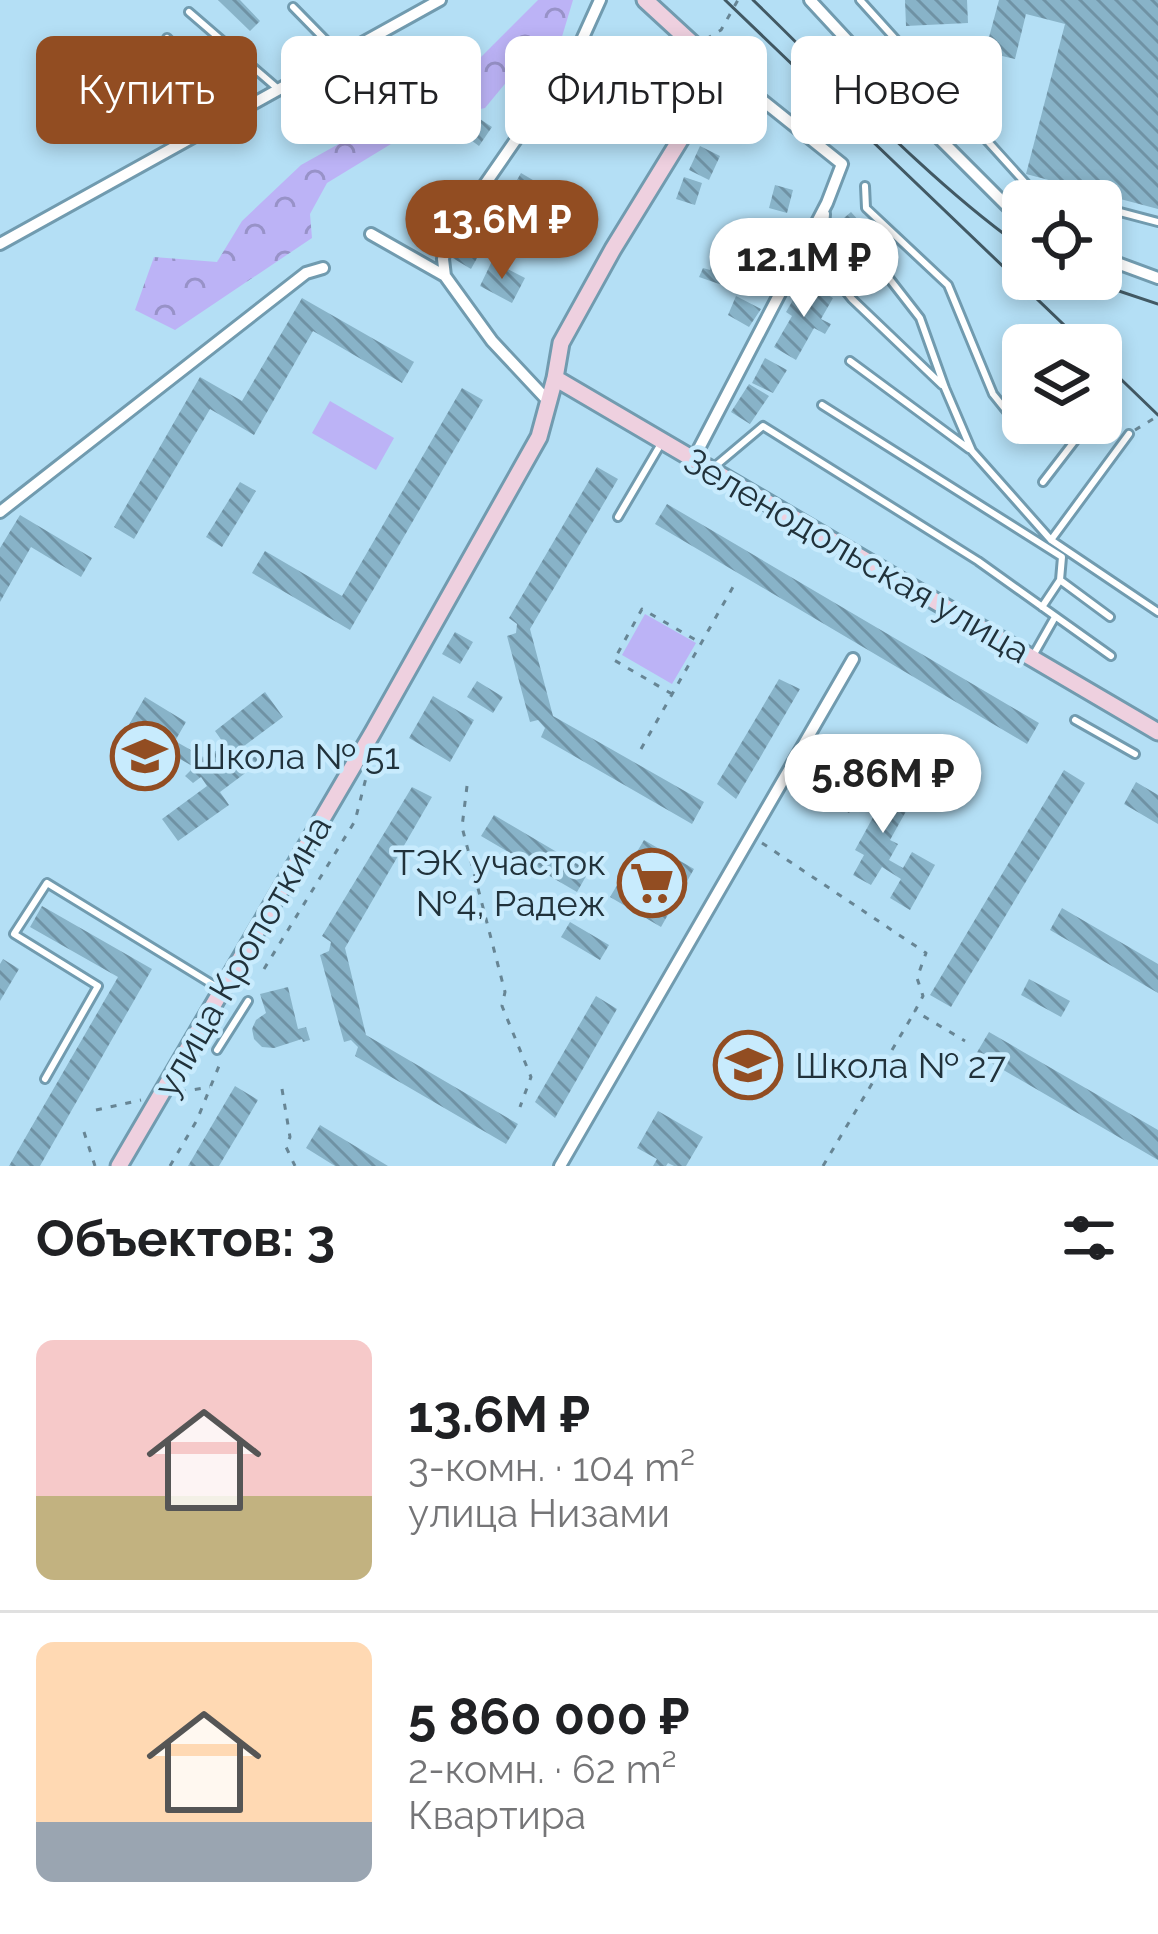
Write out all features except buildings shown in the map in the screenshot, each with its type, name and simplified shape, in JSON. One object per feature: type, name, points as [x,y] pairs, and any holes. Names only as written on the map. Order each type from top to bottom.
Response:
[{"type":"street","points":[[445,276],[447,239],[576,53],[600,0]]},
{"type":"street","points":[[645,0],[683,36]]},
{"type":"street","points":[[810,0],[1002,203]]},
{"type":"street","points":[[374,36],[430,2]]},
{"type":"street","points":[[257,103],[280,90]]},
{"type":"street","points":[[694,458],[827,203],[842,164],[767,104]]},
{"type":"street","points":[[0,244],[182,144]]},
{"type":"street","name":"улица Кропоткина","points":[[119,1166],[367,743],[539,437],[561,343],[678,144]]},
{"type":"street","points":[[371,234],[445,276],[492,341],[550,403]]},
{"type":"street","points":[[1122,265],[1158,278]]},
{"type":"street","points":[[0,512],[306,273],[323,268]]},
{"type":"street","name":"Зеленодольская улица","points":[[556,378],[1158,732]]},
{"type":"street","points":[[560,1166],[853,659]]},
{"type":"lane","points":[[860,0],[1023,180]]},
{"type":"lane","points":[[293,7],[321,36]]},
{"type":"lane","points":[[189,12],[280,90]]},
{"type":"lane","points":[[865,186],[866,208],[948,285],[993,394],[1002,405]]},
{"type":"lane","points":[[827,203],[822,262],[851,299],[945,388]]},
{"type":"lane","points":[[1122,213],[1158,222]]},
{"type":"lane","points":[[885,272],[920,318],[972,452]]},
{"type":"lane","points":[[850,361],[972,452],[1051,540],[1158,612]]},
{"type":"lane","points":[[822,405],[1062,557],[1060,580],[1042,607]]},
{"type":"lane","points":[[713,469],[764,426],[978,561],[1111,656]]},
{"type":"lane","points":[[1051,540],[1129,434]]},
{"type":"lane","points":[[618,517],[662,441]]},
{"type":"lane","points":[[1043,482],[1072,444]]},
{"type":"lane","points":[[1060,580],[1110,617]]},
{"type":"lane","points":[[1032,658],[1055,616]]},
{"type":"lane","points":[[1075,720],[1135,754]]},
{"type":"lane","points":[[45,1079],[98,986],[14,934],[47,883],[221,989]]},
{"type":"lane","points":[[220,1052],[248,1001]]},
{"type":"path","points":[[711,36],[721,30],[738,0]]},
{"type":"path","points":[[1129,434],[1158,416]]},
{"type":"path","points":[[641,749],[733,587]]},
{"type":"path","points":[[672,694],[614,660],[642,609],[701,643]]},
{"type":"path","points":[[264,968],[355,821],[370,759]]},
{"type":"path","points":[[467,786],[462,827],[505,992],[502,1006],[531,1076],[520,1107]]},
{"type":"path","points":[[751,836],[926,952],[917,978],[923,996],[823,1166]]},
{"type":"path","points":[[915,1011],[965,1040]]},
{"type":"path","points":[[170,1166],[197,1120],[220,1052]]},
{"type":"path","points":[[96,1110],[210,1087]]},
{"type":"path","points":[[282,1089],[290,1137],[286,1147],[295,1166]]},
{"type":"path","points":[[84,1132],[95,1166]]},
{"type":"green space","points":[[538,0],[573,0],[562,36],[505,36],[505,84],[481,109],[481,57]]},
{"type":"green space","points":[[339,144],[391,144],[327,183],[310,214],[312,238],[175,330],[135,310],[154,257],[217,262],[242,221],[301,165]]},
{"type":"green space","points":[[330,401],[394,438],[376,470],[312,433]]},
{"type":"green space","points":[[645,614],[696,643],[672,684],[622,655]]},
{"type":"railway","points":[[725,0],[1063,324]]},
{"type":"railway","points":[[753,0],[918,161],[1002,232]]},
{"type":"railway","points":[[1122,292],[1158,304]]},
{"type":"railway","points":[[1122,380],[1158,415]]},
{"type":"place","name":"Школа № 51","points":[[145,756]]},
{"type":"place","name":"ТЭК участок №4, Радеж","points":[[652,883]]},
{"type":"place","name":"Школа № 27","points":[[748,1065]]}]
